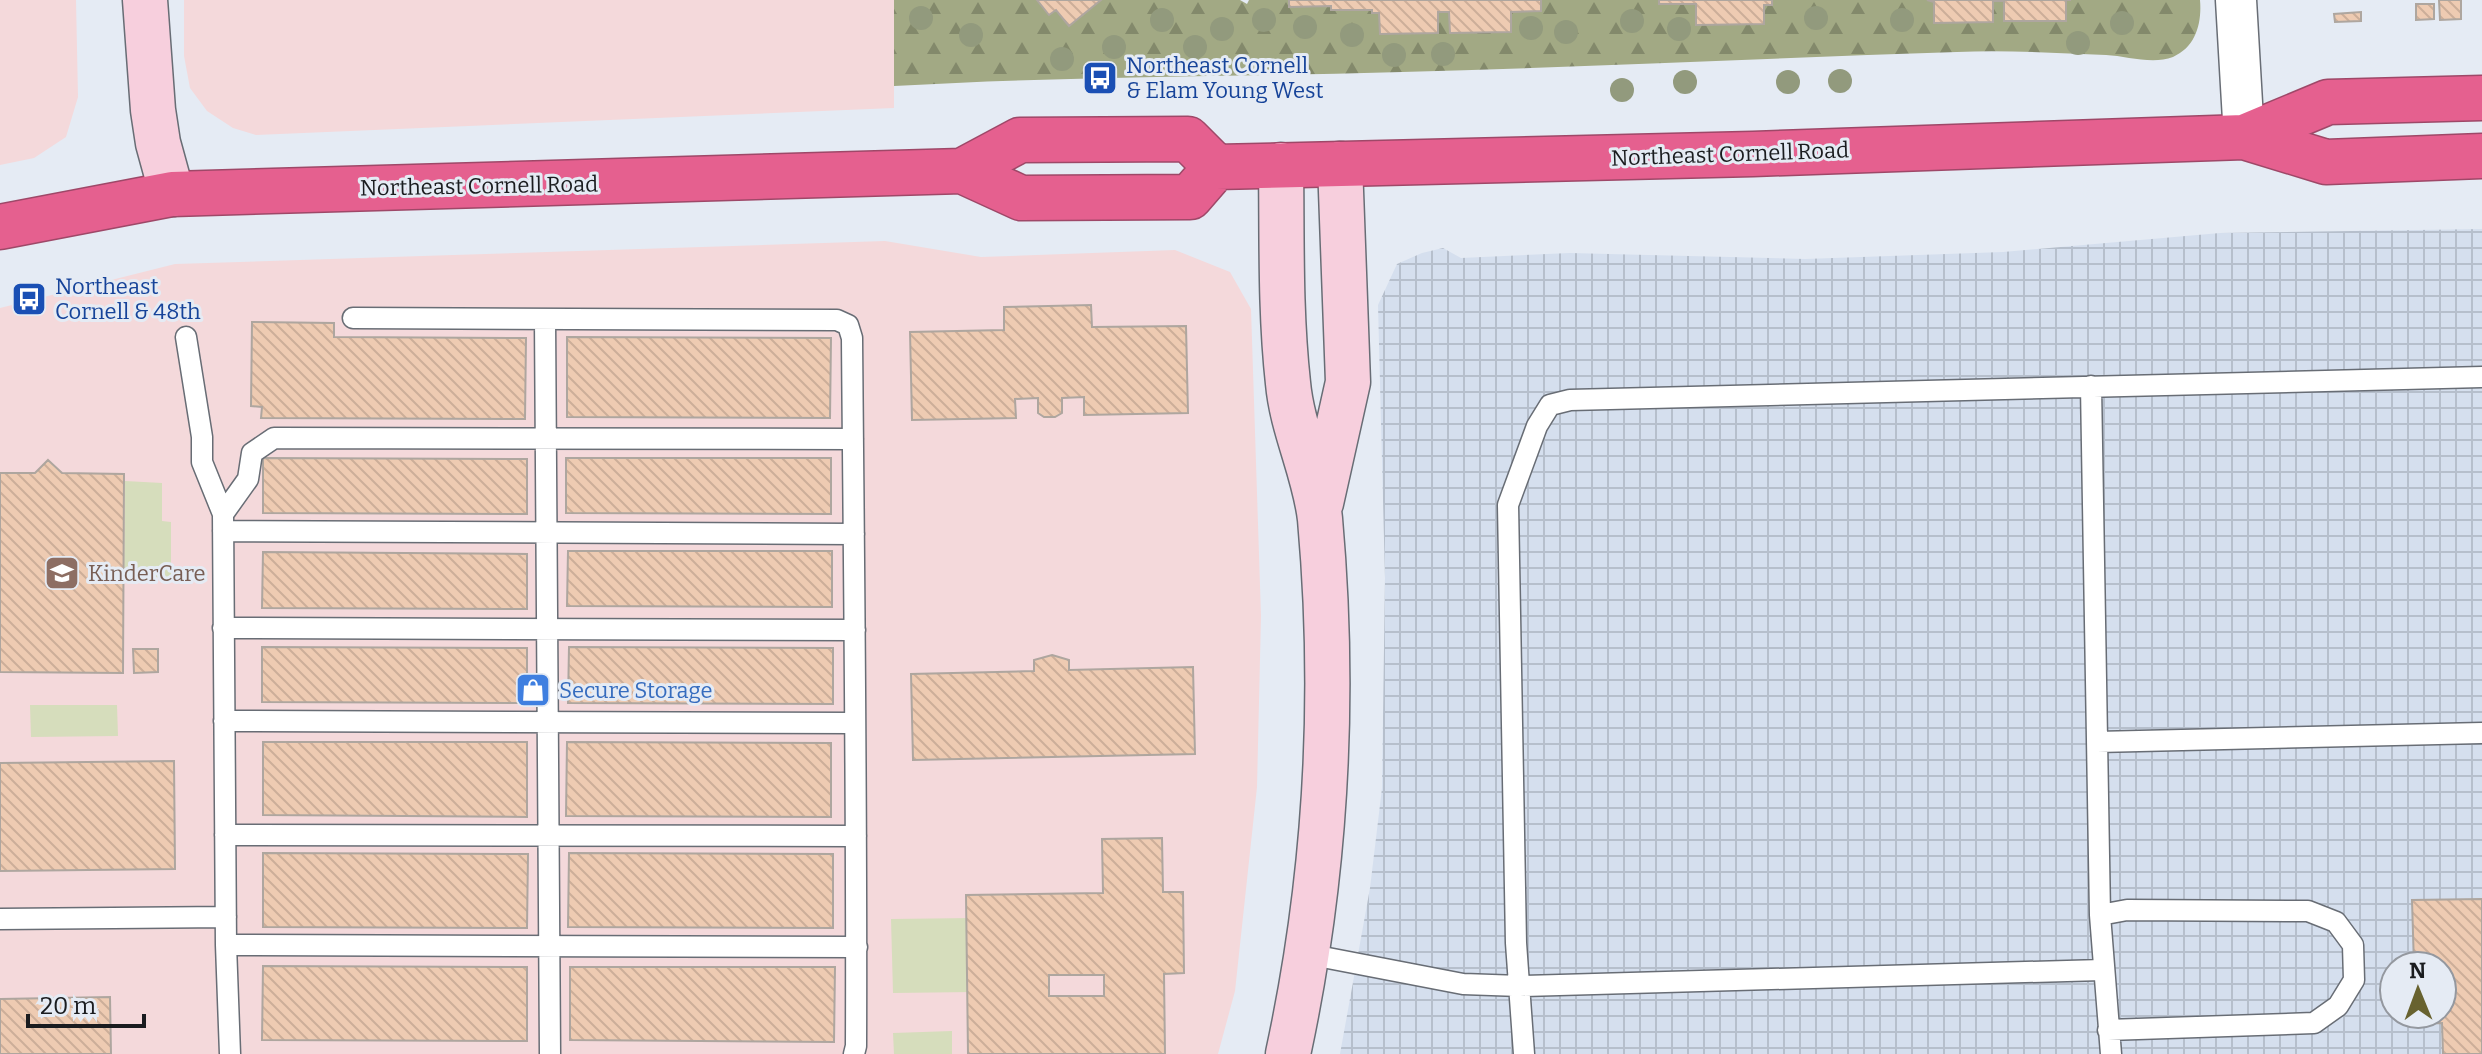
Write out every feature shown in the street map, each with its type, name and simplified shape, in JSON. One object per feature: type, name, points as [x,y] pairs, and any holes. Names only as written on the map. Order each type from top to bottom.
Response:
[{"type":"highway","name":"Northeast Cornell Road","points":[[2244,137],[2328,102],[2482,98]]},
{"type":"highway","name":"Northeast Cornell Road","points":[[962,171],[1020,140],[1188,139],[1216,167],[1753,154],[2244,137],[2326,162],[2482,156]]},
{"type":"highway","name":"Northeast Cornell Road","points":[[0,227],[172,194],[962,171],[1021,198],[1190,197],[1216,167]]},
{"type":"street","points":[[145,0],[153,110],[172,194]]},
{"type":"street","points":[[2236,0],[2244,137]]},
{"type":"street","points":[[1319,513],[1348,382],[1340,164]]},
{"type":"street","points":[[1281,165],[1288,385],[1319,513],[1328,687],[1325,793],[1307,954],[1288,1054]]},
{"type":"lane","points":[[353,318],[837,320],[848,325],[852,338],[855,630],[857,947],[854,1054]]},
{"type":"lane","points":[[545,319],[550,1054]]},
{"type":"lane","points":[[186,337],[202,437],[202,462],[223,523],[226,945],[230,1054]]},
{"type":"lane","points":[[1524,1054],[1516,943],[1508,505],[1537,426],[1550,405],[1570,400],[2482,377]]},
{"type":"lane","points":[[2091,386],[2100,915],[2111,1054]]},
{"type":"lane","points":[[223,523],[248,479],[252,453],[274,438],[853,439]]},
{"type":"lane","points":[[223,523],[547,533],[854,534]]},
{"type":"lane","points":[[223,628],[855,630]]},
{"type":"lane","points":[[224,721],[855,723]]},
{"type":"lane","points":[[2097,742],[2482,733]]},
{"type":"lane","points":[[225,835],[856,836]]},
{"type":"lane","points":[[2100,915],[2127,910],[2308,911],[2336,922],[2353,945],[2354,980],[2338,1006],[2314,1023],[2108,1030]]},
{"type":"lane","points":[[0,919],[226,917]]},
{"type":"lane","points":[[226,945],[857,947]]},
{"type":"lane","points":[[1307,954],[1463,984],[1520,986],[2102,970]]},
{"type":"shaded area","points":[[0,0],[76,0],[78,97],[66,137],[34,158],[0,165]]},
{"type":"shaded area","points":[[184,0],[894,0],[894,108],[256,135],[233,128],[207,111],[190,88],[184,56]]},
{"type":"shaded area","points":[[2482,229],[2482,1054],[1340,1054],[1370,888],[1382,788],[1385,578],[1378,305],[1397,264],[1443,248],[1461,258],[1570,253],[1805,259],[2003,252],[2220,233]]},
{"type":"shaded area","name":"Secure Storage","points":[[885,241],[981,257],[1175,250],[1230,272],[1251,309],[1261,616],[1257,787],[1235,991],[1218,1054],[0,1054],[0,308],[175,264]]},
{"type":"green space","points":[[894,0],[1037,0],[1049,15],[1056,10],[1069,26],[1101,0],[1240,0],[1247,4],[1249,0],[1289,0],[1289,7],[1331,6],[1332,10],[1372,10],[1379,13],[1380,34],[1438,33],[1438,12],[1449,12],[1450,33],[1511,32],[1511,12],[1541,11],[1541,0],[1659,0],[1696,4],[1697,25],[1763,24],[1764,5],[1772,5],[1772,0],[1927,0],[1934,2],[1935,23],[1992,22],[1993,1],[2004,1],[2066,21],[2066,0],[2200,0],[2200,9],[2196,33],[2187,47],[2173,57],[2157,60],[2106,55],[1976,51],[1471,70],[1085,78],[894,86]]},
{"type":"green space","points":[[125,481],[162,483],[162,521],[171,522],[171,577],[124,578]]},
{"type":"green space","points":[[30,705],[117,705],[118,736],[31,737]]},
{"type":"green space","points":[[973,918],[974,992],[893,993],[891,919]]},
{"type":"green space","points":[[952,1031],[952,1054],[894,1054],[893,1033]]},
{"type":"building","points":[[1037,0],[1101,0],[1069,26],[1056,10],[1049,15]]},
{"type":"building","points":[[1289,0],[1541,0],[1541,11],[1511,12],[1511,32],[1450,33],[1449,12],[1438,12],[1438,33],[1380,34],[1379,13],[1372,13],[1372,10],[1331,10],[1331,6],[1289,7]]},
{"type":"building","points":[[1659,0],[1772,0],[1772,5],[1764,5],[1764,24],[1696,25],[1696,4],[1659,4]]},
{"type":"building","points":[[1927,0],[2066,0],[2066,21],[2004,21],[2004,1],[1993,1],[1993,22],[1934,23],[1934,2]]},
{"type":"building","points":[[2439,0],[2461,0],[2461,19],[2440,20]]},
{"type":"building","points":[[2416,4],[2434,4],[2434,19],[2416,20]]},
{"type":"building","points":[[2361,12],[2361,21],[2335,22],[2334,14]]},
{"type":"building","points":[[1091,305],[1092,327],[1186,326],[1188,413],[1084,415],[1084,397],[1062,398],[1062,413],[1044,417],[1038,413],[1038,398],[1015,399],[1016,418],[912,420],[910,332],[1004,330],[1004,307]]},
{"type":"building","points":[[252,322],[334,323],[334,337],[526,338],[525,419],[261,418],[262,407],[251,406]]},
{"type":"building","points":[[567,337],[831,338],[830,418],[567,417]]},
{"type":"building","points":[[263,458],[527,459],[527,514],[263,513]]},
{"type":"building","points":[[566,458],[831,458],[831,514],[566,513]]},
{"type":"building","name":"KinderCare","points":[[48,460],[62,473],[124,474],[123,673],[0,672],[0,473],[35,473]]},
{"type":"building","points":[[568,551],[832,551],[832,607],[567,606]]},
{"type":"building","points":[[263,552],[527,554],[527,609],[262,608]]},
{"type":"building","points":[[262,647],[527,648],[527,703],[262,702]]},
{"type":"building","points":[[569,647],[833,648],[833,704],[568,703]]},
{"type":"building","points":[[133,649],[158,649],[158,672],[134,673]]},
{"type":"building","points":[[1052,655],[1069,660],[1069,670],[1193,667],[1195,754],[913,760],[911,674],[1034,671],[1034,660]]},
{"type":"building","points":[[263,742],[527,742],[527,817],[263,815]]},
{"type":"building","points":[[567,742],[831,743],[831,817],[566,816]]},
{"type":"building","points":[[174,761],[175,869],[0,871],[0,763]]},
{"type":"building","points":[[1162,838],[1163,892],[1183,892],[1184,973],[1164,974],[1165,1054],[968,1054],[966,895],[1103,893],[1102,839]],"holes":[[[1049,975],[1104,975],[1104,996],[1049,996]]]},
{"type":"building","points":[[263,853],[528,854],[527,928],[263,927]]},
{"type":"building","points":[[569,853],[833,854],[833,928],[568,927]]},
{"type":"building","points":[[2482,899],[2482,1054],[2443,1054],[2442,1030],[2458,1030],[2458,950],[2414,950],[2412,900]]},
{"type":"building","points":[[263,966],[527,967],[527,1041],[262,1040]]},
{"type":"building","points":[[570,967],[835,967],[834,1042],[570,1040]]},
{"type":"building","points":[[110,997],[111,1054],[0,1054],[0,999]]},
{"type":"place","name":"Northeast Cornell & Elam Young West","points":[[1100,78]]},
{"type":"place","name":"Northeast Cornell & 48th","points":[[29,299]]},
{"type":"place","name":"KinderCare","points":[[62,573]]},
{"type":"place","name":"Secure Storage","points":[[533,690]]}]
